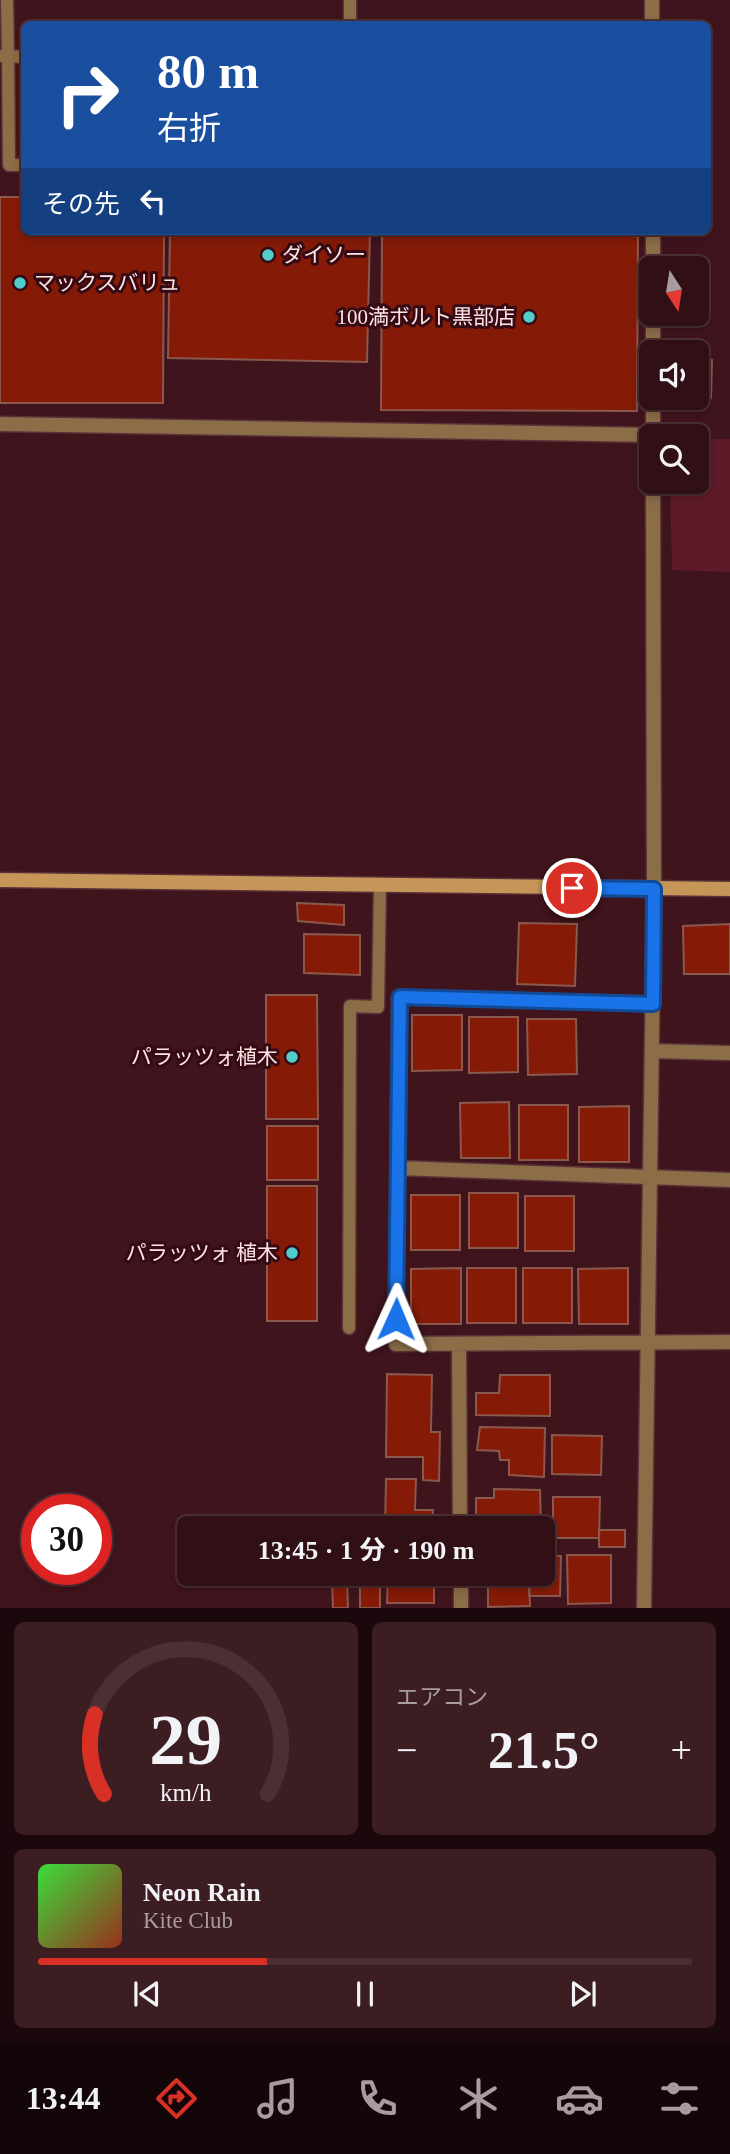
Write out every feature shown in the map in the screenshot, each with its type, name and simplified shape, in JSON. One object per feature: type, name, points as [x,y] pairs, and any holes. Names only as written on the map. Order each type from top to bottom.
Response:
[{"type":"street","points":[[652,0],[652,21]]},
{"type":"street","points":[[653,235],[653,256]]},
{"type":"street","points":[[0,424],[639,435]]},
{"type":"street","points":[[644,1608],[654,889],[653,494]]},
{"type":"street","points":[[0,880],[730,889]]},
{"type":"street","points":[[653,1004],[400,997],[396,1344],[730,1342]]},
{"type":"street","points":[[652,1051],[730,1053]]},
{"type":"street","points":[[397,1168],[730,1180]]},
{"type":"street","points":[[458,1345],[460,1516]]},
{"type":"street","points":[[461,1586],[461,1608]]},
{"type":"lane","points":[[5,165],[4,56],[7,0]]},
{"type":"lane","points":[[350,0],[350,21]]},
{"type":"lane","points":[[349,1328],[350,1006],[377,1007],[380,886]]},
{"type":"shaded area","points":[[709,439],[730,439],[730,572],[672,570],[670,494],[709,494]]},
{"type":"building","points":[[0,197],[21,197],[21,235],[164,235],[163,403],[0,403]]},
{"type":"building","points":[[170,235],[370,235],[367,362],[168,358]]},
{"type":"building","points":[[382,235],[638,235],[637,411],[381,410]]},
{"type":"building","points":[[709,360],[712,360],[711,398],[709,398]]},
{"type":"building","points":[[297,903],[344,905],[344,925],[298,921]]},
{"type":"building","points":[[519,923],[577,924],[575,986],[517,984]]},
{"type":"building","points":[[730,924],[730,974],[684,974],[683,926]]},
{"type":"building","points":[[304,934],[360,935],[360,975],[304,973]]},
{"type":"building","name":"パラッツォ植木","points":[[266,995],[317,995],[318,1119],[266,1119]]},
{"type":"building","points":[[412,1015],[462,1015],[462,1070],[412,1071]]},
{"type":"building","points":[[469,1017],[518,1017],[518,1072],[469,1073]]},
{"type":"building","points":[[527,1019],[576,1019],[577,1074],[528,1075]]},
{"type":"building","points":[[509,1102],[510,1158],[461,1158],[460,1103]]},
{"type":"building","points":[[519,1105],[568,1105],[568,1160],[519,1160]]},
{"type":"building","points":[[629,1106],[629,1162],[579,1162],[579,1107]]},
{"type":"building","points":[[267,1126],[318,1126],[318,1180],[267,1180]]},
{"type":"building","name":"パラッツォ 植木","points":[[267,1186],[317,1186],[317,1321],[267,1321]]},
{"type":"building","points":[[469,1193],[518,1193],[518,1248],[469,1248]]},
{"type":"building","points":[[411,1195],[460,1195],[460,1250],[411,1250]]},
{"type":"building","points":[[525,1196],[574,1196],[574,1251],[525,1251]]},
{"type":"building","points":[[461,1268],[461,1324],[411,1324],[411,1269]]},
{"type":"building","points":[[467,1268],[516,1268],[516,1323],[467,1323]]},
{"type":"building","points":[[523,1268],[572,1268],[572,1323],[523,1323]]},
{"type":"building","points":[[628,1268],[628,1324],[579,1324],[578,1269]]},
{"type":"building","points":[[387,1374],[432,1375],[431,1432],[440,1432],[439,1481],[423,1480],[423,1457],[386,1457]]},
{"type":"building","points":[[500,1375],[550,1375],[550,1416],[476,1415],[476,1393],[499,1393]]},
{"type":"building","points":[[480,1427],[545,1428],[544,1477],[509,1475],[509,1460],[500,1460],[499,1451],[477,1450]]},
{"type":"building","points":[[552,1435],[602,1436],[601,1475],[552,1474]]},
{"type":"building","points":[[386,1479],[416,1479],[415,1510],[433,1510],[433,1516],[385,1516]]},
{"type":"building","points":[[494,1489],[540,1490],[541,1516],[476,1516],[476,1498],[494,1498]]},
{"type":"building","points":[[553,1497],[600,1497],[599,1538],[555,1538]]},
{"type":"building","points":[[599,1530],[625,1530],[625,1547],[599,1547]]},
{"type":"building","points":[[567,1555],[611,1555],[611,1603],[568,1604]]},
{"type":"building","points":[[555,1556],[561,1556],[560,1596],[529,1596],[529,1586],[555,1586]]},
{"type":"building","points":[[332,1586],[347,1586],[348,1608],[333,1608]]},
{"type":"building","points":[[360,1586],[380,1586],[380,1608],[360,1608]]},
{"type":"building","points":[[388,1586],[434,1586],[434,1603],[387,1603]]},
{"type":"building","points":[[488,1586],[529,1586],[530,1606],[488,1607]]},
{"type":"place","name":"ダイソー","points":[[268,255]]},
{"type":"place","name":"マックスバリュ","points":[[20,283]]},
{"type":"place","name":"100満ボルト黒部店","points":[[529,317]]},
{"type":"place","name":"パラッツォ植木","points":[[292,1057]]},
{"type":"place","name":"パラッツォ 植木","points":[[292,1253]]},
{"type":"route","points":[[396,1319],[400,997],[653,1004],[654,889],[572,888]]}]
